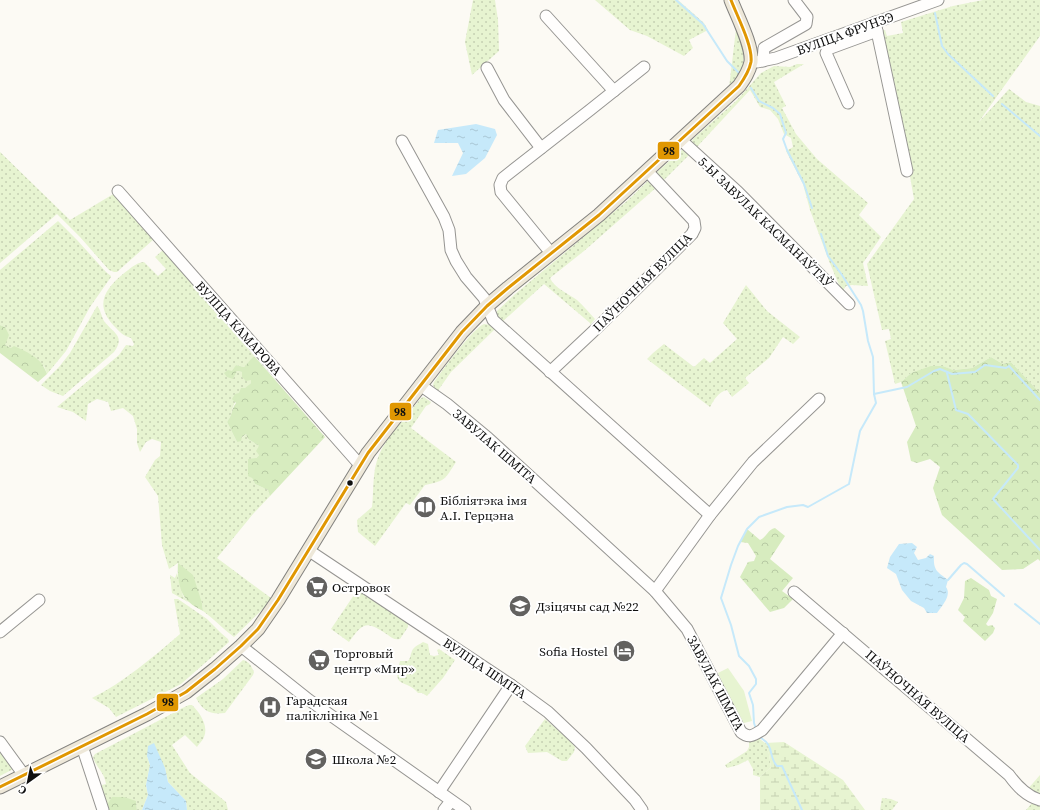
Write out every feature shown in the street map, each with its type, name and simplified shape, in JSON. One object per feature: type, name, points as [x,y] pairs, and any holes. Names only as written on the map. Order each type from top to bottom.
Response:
[{"type":"main road","points":[[0,787],[148,714],[186,692],[241,646],[258,628],[278,600],[368,453],[462,332],[487,306],[599,215],[681,140],[738,86],[757,61],[749,46],[731,0]]},
{"type":"street","points":[[757,61],[764,48],[806,24],[807,17],[794,0]]},
{"type":"street","name":"ВУЛІЦА ФРУНЗЭ","points":[[757,61],[776,58],[876,26],[938,0]]},
{"type":"street","points":[[546,16],[614,91]]},
{"type":"street","points":[[848,103],[826,53],[828,49],[876,26],[907,171]]},
{"type":"street","points":[[551,253],[501,192],[500,184],[504,178],[644,67]]},
{"type":"street","points":[[487,68],[504,100],[541,148]]},
{"type":"street","name":"5-Ы ЗАВУЛАК КАСМАНАЎТАЎ","points":[[681,140],[738,192],[849,304]]},
{"type":"street","points":[[402,141],[444,217],[449,230],[451,250],[456,261],[466,277],[484,298],[493,320],[710,515]]},
{"type":"street","name":"ПАЎНОЧНАЯ ВУЛІЦА","points":[[550,372],[692,234],[695,228],[694,221],[647,171]]},
{"type":"street","name":"ВУЛІЦА КАМАРОВА","points":[[118,191],[360,465]]},
{"type":"street","name":"ЗАВУЛАК ШМІТА","points":[[420,385],[447,404],[488,438],[655,591],[687,629],[741,732],[745,736],[755,735],[762,730],[843,633]]},
{"type":"street","points":[[655,591],[710,515],[753,462],[819,399]]},
{"type":"street","name":"ВУЛІЦА ШМІТА","points":[[308,550],[511,684],[548,712],[590,753],[635,800],[642,810]]},
{"type":"street","name":"ПАЎНОЧНАЯ ВУЛІЦА","points":[[794,592],[1009,775],[1017,786],[1033,798],[1040,800]]},
{"type":"street","points":[[0,632],[39,600]]},
{"type":"street","points":[[241,646],[309,700],[465,810]]},
{"type":"street","points":[[439,792],[511,684]]},
{"type":"street","points":[[0,742],[24,775]]},
{"type":"street","points":[[82,746],[103,810]]},
{"type":"street","points":[[444,810],[451,801]]},
{"type":"green space","points":[[473,0],[495,0],[498,20],[499,51],[472,75],[465,42]]},
{"type":"green space","points":[[595,0],[678,0],[704,23],[708,30],[689,40],[693,48],[684,56],[647,36],[630,30]]},
{"type":"green space","points":[[983,0],[1040,0],[1040,36],[978,123],[1009,89],[1026,102],[1040,106],[1040,393],[1011,362],[1003,364],[991,357],[972,368],[952,370],[943,366],[911,373],[901,382],[895,384],[885,341],[891,339],[889,329],[882,330],[867,264],[914,199],[880,31],[885,30],[887,36],[903,33],[901,22],[953,6]]},
{"type":"green space","points":[[736,29],[742,46],[744,60],[743,66],[736,80],[729,88]]},
{"type":"green space","points":[[797,64],[804,64],[774,82],[786,106],[782,108],[796,134],[817,159],[868,203],[859,215],[881,237],[863,263],[868,286],[846,286],[842,292],[810,210],[803,184],[786,151],[793,147],[791,138],[784,134],[778,119],[770,110],[760,107],[750,90],[695,149],[691,144],[693,139],[736,101],[761,73],[774,66],[790,67]]},
{"type":"green space","points":[[683,149],[692,152],[661,183],[656,173]]},
{"type":"green space","points":[[0,152],[70,220],[115,193],[154,239],[117,272],[114,272],[109,270],[80,237],[57,214],[0,263]]},
{"type":"green space","points":[[650,179],[658,186],[584,251],[550,278],[558,288],[580,302],[595,319],[590,325],[590,323],[544,284],[501,323],[495,315],[497,311],[514,295],[627,201]]},
{"type":"green space","points":[[58,221],[111,277],[90,307],[66,351],[47,374],[44,366],[5,345],[5,327],[0,325],[0,270]]},
{"type":"green space","points":[[163,250],[256,358],[253,358],[244,367],[236,365],[233,378],[237,371],[242,372],[251,379],[251,383],[236,400],[227,422],[237,442],[246,434],[248,439],[259,446],[259,455],[257,459],[248,460],[255,484],[268,490],[270,496],[253,514],[217,558],[271,598],[265,607],[234,637],[203,611],[202,603],[178,563],[169,569],[162,545],[158,496],[145,477],[155,460],[160,456],[161,442],[152,439],[146,442],[140,452],[137,443],[137,429],[133,416],[123,408],[111,411],[108,402],[97,399],[88,404],[86,421],[73,412],[57,407],[119,355],[126,345],[133,346],[134,344],[131,338],[121,333],[108,318],[104,311],[104,298],[111,286],[117,280],[130,268],[138,264],[144,262],[158,276],[166,269],[155,257]]},
{"type":"green space","points":[[746,285],[767,311],[800,337],[793,344],[783,337],[769,358],[745,378],[749,383],[732,397],[727,390],[724,391],[717,397],[710,407],[647,359],[664,344],[694,367],[704,358],[710,363],[737,339],[723,323]]},
{"type":"green space","points":[[97,306],[104,321],[117,335],[119,342],[117,347],[114,352],[63,396],[50,391],[41,385],[59,367],[70,353]]},
{"type":"green space","points":[[484,324],[491,325],[495,329],[451,372],[437,392],[433,385],[434,382],[465,341],[472,333]]},
{"type":"green space","points":[[0,325],[5,327],[9,335],[5,345],[11,348],[14,346],[25,351],[38,360],[45,368],[47,374],[38,382],[0,353]]},
{"type":"green space","points":[[253,357],[256,358],[325,437],[270,496],[268,490],[255,484],[252,478],[248,476],[248,459],[257,458],[259,455],[256,451],[259,446],[248,439],[246,434],[242,437],[241,441],[237,442],[227,422],[236,403],[232,399],[235,394],[239,393],[241,388],[245,388],[251,383],[251,380],[246,381],[242,377],[242,372],[237,371],[233,379],[227,377],[224,373],[228,370],[232,371],[236,365],[244,367]]},
{"type":"green space","points":[[991,357],[1003,364],[1011,362],[1040,393],[1040,561],[1038,559],[1023,569],[1002,570],[942,515],[933,488],[940,467],[930,459],[917,463],[911,461],[907,442],[916,426],[901,382],[911,373],[931,366],[943,366],[953,370],[972,368]]},
{"type":"green space","points":[[424,397],[431,402],[426,406],[411,428],[456,462],[444,478],[437,482],[425,485],[410,505],[406,503],[375,546],[358,532],[357,520],[372,507],[375,467],[379,455],[387,440],[421,398]]},
{"type":"green space","points":[[775,528],[785,536],[770,559],[793,578],[782,591],[793,599],[784,608],[770,612],[740,577],[748,562],[754,561],[756,556],[748,543],[740,542],[747,529],[760,540],[770,530]]},
{"type":"green space","points":[[178,563],[193,575],[203,611],[194,606],[183,594],[178,579]]},
{"type":"green space","points":[[177,573],[183,596],[188,602],[172,593],[170,575],[175,578]]},
{"type":"green space","points":[[971,578],[989,590],[991,596],[997,599],[993,613],[986,624],[988,626],[992,625],[995,628],[993,633],[985,641],[963,621],[965,617],[958,610],[964,598],[965,581]]},
{"type":"green space","points":[[358,589],[408,623],[408,627],[400,639],[393,638],[375,627],[366,625],[358,630],[349,642],[331,629]]},
{"type":"green space","points":[[174,599],[178,599],[207,619],[228,639],[229,642],[181,684],[116,717],[109,708],[92,698],[127,677],[180,634]]},
{"type":"green space","points":[[423,642],[428,644],[430,655],[439,655],[437,650],[439,649],[455,660],[443,678],[427,696],[422,693],[418,693],[401,682],[397,676],[400,661],[408,661],[413,649]]},
{"type":"green space","points":[[243,660],[250,664],[254,672],[253,675],[225,713],[211,713],[204,709],[196,698],[223,679]]},
{"type":"green space","points":[[728,668],[744,691],[752,721],[740,724],[718,673]]},
{"type":"green space","points":[[192,705],[198,711],[204,723],[204,737],[197,747],[185,735],[172,745],[190,773],[226,802],[228,810],[187,810],[186,801],[168,782],[165,768],[147,756],[150,765],[146,785],[148,795],[142,810],[137,810],[136,801],[107,805],[102,790],[102,785],[106,784],[102,773],[94,761],[93,757],[95,754],[177,711],[178,713],[178,710]]},
{"type":"green space","points":[[545,719],[575,747],[574,752],[567,761],[562,761],[547,752],[528,753],[525,746]]},
{"type":"green space","points":[[757,737],[765,743],[769,754],[771,767],[760,777],[753,775],[753,769],[748,760],[727,768],[725,765],[747,751],[749,741]]},
{"type":"green space","points":[[784,742],[843,780],[865,810],[760,810],[760,777],[771,767],[769,754],[765,743]]},
{"type":"green space","points":[[0,745],[17,767],[0,776]]},
{"type":"green space","points":[[1040,775],[1040,797],[1027,790]]},
{"type":"green space","points":[[112,797],[124,797],[136,801],[137,810],[108,810],[107,805]]},
{"type":"green space","points":[[882,798],[891,799],[898,802],[892,810],[880,810]]},
{"type":"green space","points":[[1033,802],[1040,802],[1040,810],[1026,810]]},
{"type":"water","points":[[476,124],[495,129],[497,135],[485,158],[466,174],[452,176],[463,153],[458,143],[434,143],[438,130]]},
{"type":"water","points":[[912,543],[917,547],[914,553],[918,560],[926,558],[930,554],[934,556],[935,568],[948,580],[946,587],[948,590],[947,597],[937,613],[927,613],[924,608],[911,601],[902,590],[896,574],[887,568],[890,557],[899,544]]},
{"type":"water","points":[[154,743],[165,768],[168,782],[186,801],[187,810],[142,810],[148,795],[146,785],[150,765],[147,756],[148,746]]},
{"type":"waterway","points":[[676,0],[703,24],[727,61],[740,74]]},
{"type":"waterway","points":[[935,13],[942,46],[948,54],[993,96]]},
{"type":"waterway","points":[[751,88],[759,101],[773,108],[780,114],[786,133],[783,139],[804,184],[812,208]]},
{"type":"waterway","points":[[1002,104],[1040,136]]},
{"type":"waterway","points":[[756,729],[754,723],[753,705],[749,693],[756,684],[756,679],[749,666],[739,656],[731,625],[721,598],[731,565],[738,546],[747,529],[759,517],[787,507],[803,505],[808,507],[849,484],[860,431],[876,403],[874,394],[873,357],[868,341],[863,311],[861,305],[842,275],[828,256],[821,234]]},
{"type":"waterway","points":[[874,394],[907,387],[940,369],[952,374],[975,372],[985,365],[1006,368],[1009,366],[1040,400]]},
{"type":"waterway","points":[[947,373],[956,410],[968,414],[1018,465],[1018,468],[993,499],[1040,550]]},
{"type":"waterway","points":[[948,580],[964,563],[1004,596]]},
{"type":"waterway","points":[[1015,604],[1040,624]]},
{"type":"waterway","points":[[761,738],[768,744],[774,763],[777,766],[782,766],[802,810]]},
{"type":"transit line","name":"98","points":[[0,787],[147,714],[186,692],[215,669],[258,629],[278,600],[368,453],[462,332],[487,306],[508,288],[599,215],[739,86],[749,69],[751,55],[744,31],[731,0]]},
{"type":"place","name":"Бібліятэка імя А.І. Герцэна","points":[[425,507]]},
{"type":"place","name":"Островок","points":[[317,587]]},
{"type":"place","name":"Дзіцячы сад №22","points":[[520,606]]},
{"type":"place","name":"Sofia Hostel","points":[[624,651]]},
{"type":"place","name":"Торговый центр «Мир»","points":[[319,660]]},
{"type":"place","name":"Гарадская паліклініка №1","points":[[270,707]]},
{"type":"place","name":"Школа №2","points":[[316,759]]}]
